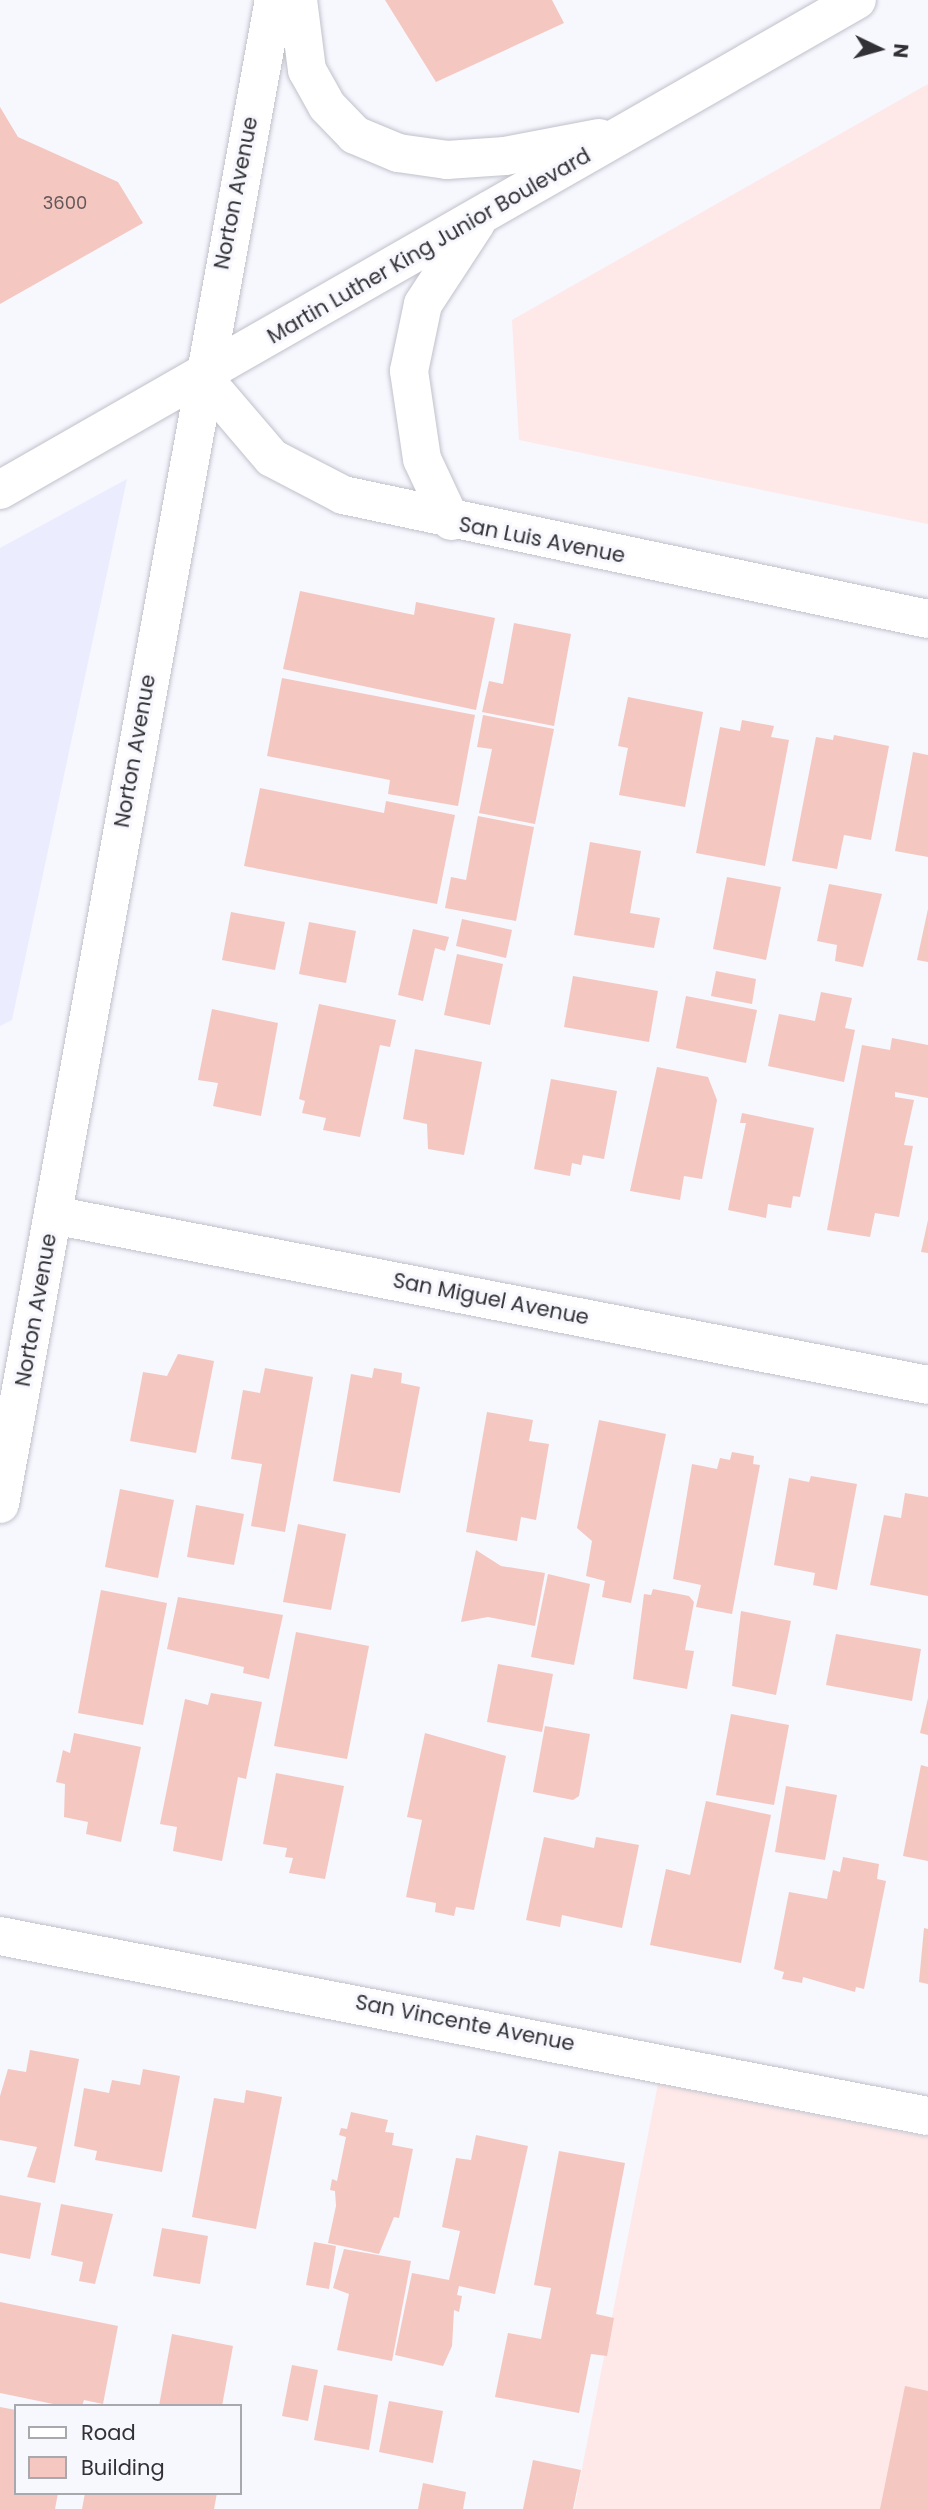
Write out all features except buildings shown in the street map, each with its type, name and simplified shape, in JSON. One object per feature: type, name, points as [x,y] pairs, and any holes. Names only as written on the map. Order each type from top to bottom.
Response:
[{"type":"street","name":"Norton Avenue","points":[[0,1504],[201,375],[274,0]]},
{"type":"street","points":[[298,0],[307,70],[327,106],[355,135],[398,153],[447,159],[505,156],[629,132]]},
{"type":"street","name":"Martin Luther King Junior Boulevard","points":[[0,490],[480,218],[857,0]]},
{"type":"street","points":[[452,521],[422,459],[409,371],[423,304],[480,218]]},
{"type":"street","name":"San Luis Avenue","points":[[201,375],[272,458],[343,495],[452,521],[928,619]]},
{"type":"street","name":"San Miguel Avenue","points":[[53,1215],[928,1385]]},
{"type":"street","name":"San Vincente Avenue","points":[[0,1937],[928,2116]]},
{"type":"shaded area","points":[[928,84],[928,524],[519,440],[512,320]]},
{"type":"shaded area","points":[[127,479],[12,1020],[0,1026],[0,548]]},
{"type":"shaded area","points":[[658,2084],[928,2137],[928,2509],[574,2509]]}]
